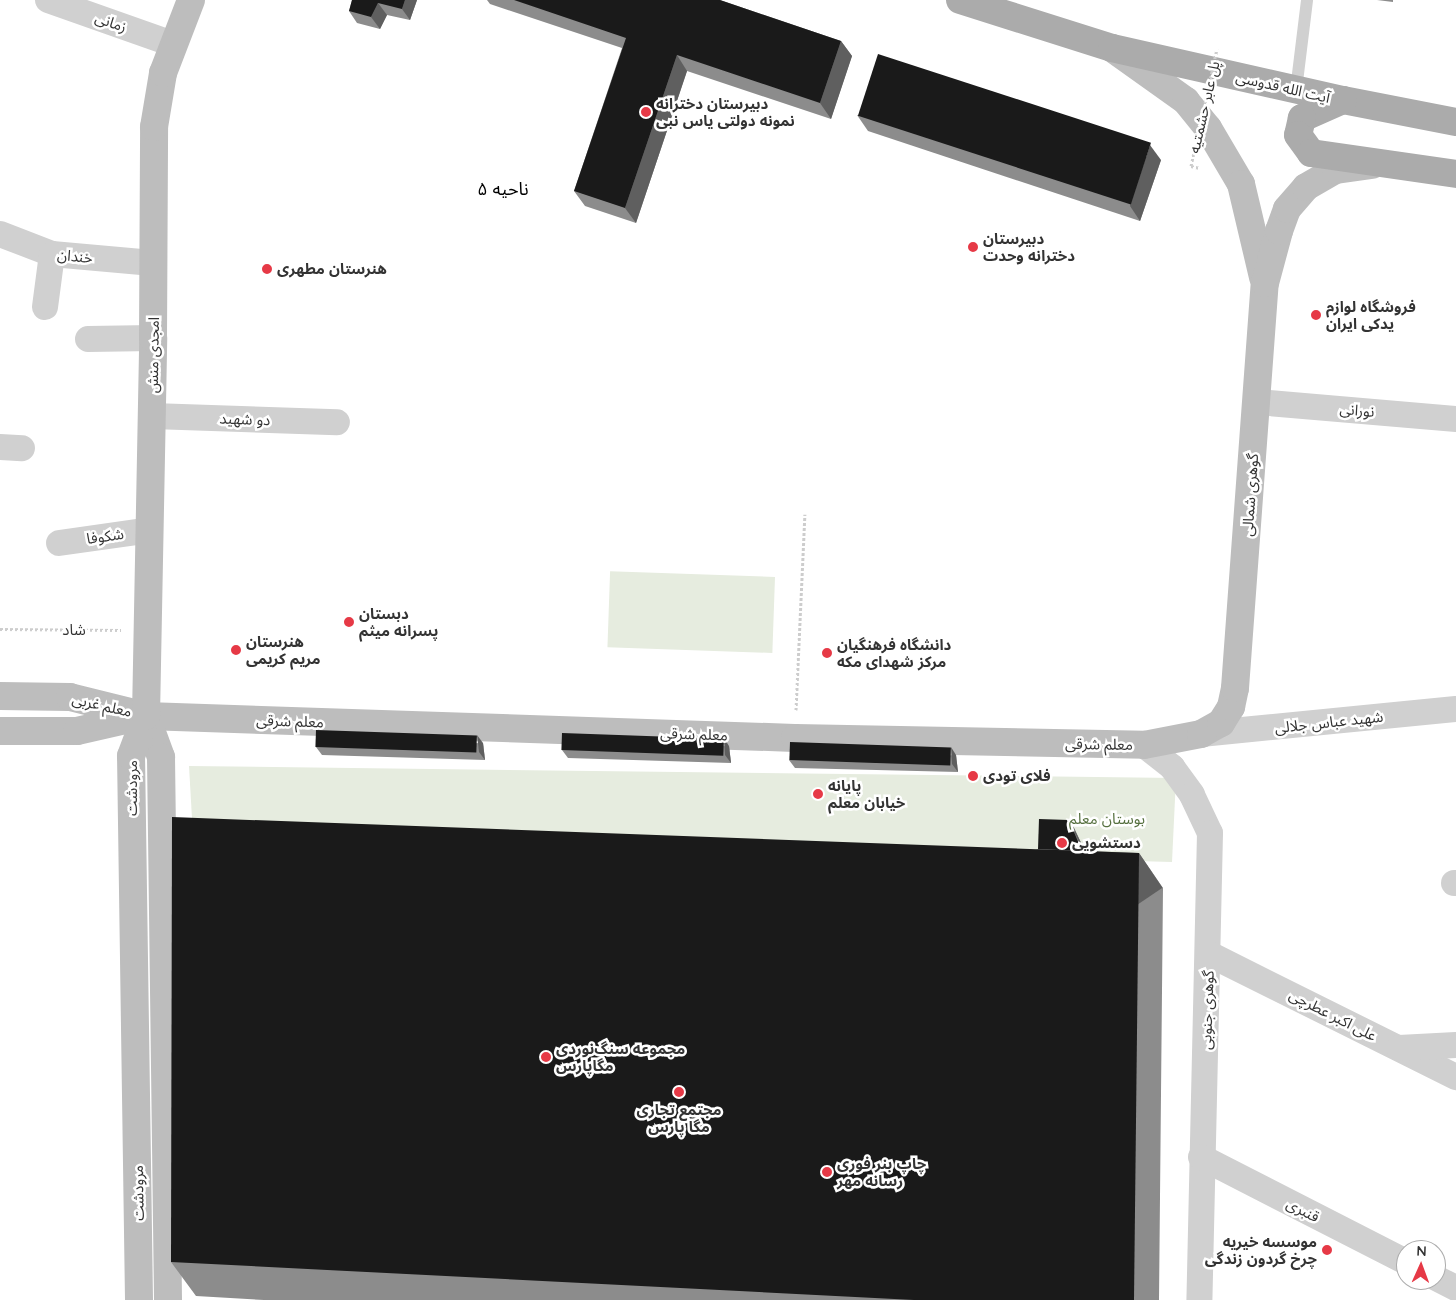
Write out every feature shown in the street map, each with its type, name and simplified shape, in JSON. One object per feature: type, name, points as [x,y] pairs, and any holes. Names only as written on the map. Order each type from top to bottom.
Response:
[{"type":"main road","name":"امجدی منش","points":[[146,716],[152,416],[154,127],[163,73],[191,0]]},
{"type":"main road","name":"آیت الله قدوسی","points":[[960,0],[1112,48],[1296,90],[1456,122]]},
{"type":"main road","name":"آیت الله قدوسی","points":[[1112,48],[1186,101],[1227,156],[1248,207],[1264,283]]},
{"type":"main road","points":[[1343,100],[1302,118],[1298,135],[1302,145],[1311,153],[1456,174]]},
{"type":"main road","points":[[1264,283],[1279,231],[1295,197],[1319,178],[1336,170],[1384,164]]},
{"type":"main road","name":"گوهری شمالی","points":[[1231,707],[1235,688],[1257,402],[1264,283]]},
{"type":"main road","name":"معلم غربی","points":[[0,696],[70,697],[146,716]]},
{"type":"main road","name":"معلم شرقی","points":[[146,716],[794,738],[1144,745],[1201,734],[1221,723],[1231,707]]},
{"type":"main road","name":"معلم غربی","points":[[0,731],[77,731],[146,716]]},
{"type":"main road","name":"مرودشت","points":[[139,1300],[131,756],[146,716]]},
{"type":"main road","name":"مرودشت","points":[[146,716],[161,757],[168,1300]]},
{"type":"main road","points":[[136,1054],[165,1055]]},
{"type":"street","name":"زمانی","points":[[48,0],[173,44]]},
{"type":"street","name":"خندان","points":[[0,234],[52,254],[153,262]]},
{"type":"street","points":[[45,307],[52,254]]},
{"type":"street","points":[[88,339],[153,338]]},
{"type":"street","name":"نورانی","points":[[1257,402],[1456,419]]},
{"type":"street","name":"دو شهید","points":[[152,416],[338,422]]},
{"type":"street","name":"شکوفا","points":[[59,543],[150,530]]},
{"type":"street","name":"شهید عباس جلالی","points":[[1201,734],[1456,710]]},
{"type":"street","name":"گوهری جنوبی","points":[[1144,745],[1172,767],[1192,796],[1210,833],[1209,954],[1201,1157],[1200,1300]]},
{"type":"street","name":"علی اکبر عطرچی","points":[[1209,954],[1456,1077]]},
{"type":"street","points":[[1397,1048],[1456,1045]]},
{"type":"street","name":"قنبری","points":[[1201,1157],[1396,1257]]},
{"type":"lane","points":[[1296,90],[1307,0]]},
{"type":"path","name":"پل عابر حشمتیه","points":[[1190,166],[1217,49]]},
{"type":"path","points":[[794,738],[805,514]]},
{"type":"path","name":"شاد","points":[[0,629],[149,630]]},
{"type":"green space","points":[[610,571],[775,577],[772,653],[607,647]]},
{"type":"green space","name":"بوستان معلم","points":[[189,766],[1176,778],[1172,862],[193,836]]},
{"type":"building","points":[[352,0],[405,0],[402,9],[378,3],[371,17],[349,11]]},
{"type":"building","points":[[514,0],[720,0],[841,41],[820,103],[677,55],[625,208],[574,191],[626,38]]},
{"type":"building","points":[[878,54],[1151,143],[1131,205],[858,116]]},
{"type":"building","points":[[316,730],[477,736],[476,753],[315,747]]},
{"type":"building","points":[[562,733],[724,739],[723,756],[561,750]]},
{"type":"building","points":[[790,742],[951,748],[950,766],[789,760]]},
{"type":"building","name":"مجتمع تجاری مگا پارس","points":[[172,817],[1139,853],[1134,1300],[914,1300],[171,1262]]},
{"type":"building","name":"دستشویی","points":[[1039,819],[1069,820],[1082,851],[1038,849]]},
{"type":"place","name":"دبیرستان دخترانه نمونه دولتی یاس نبی","points":[[646,112]]},
{"type":"place","name":"دبیرستان دخترانه وحدت","points":[[973,247]]},
{"type":"place","name":"هنرستان مطهری","points":[[267,269]]},
{"type":"place","name":"فروشگاه لوازم یدکی ایران","points":[[1316,315]]},
{"type":"place","name":"دبستان پسرانه میثم","points":[[349,622]]},
{"type":"place","name":"هنرستان مریم کریمی","points":[[236,650]]},
{"type":"place","name":"دانشگاه فرهنگیان مرکز شهدای مکه","points":[[827,653]]},
{"type":"place","name":"فلای تودی","points":[[973,776]]},
{"type":"place","name":"پایانه خیابان معلم","points":[[818,794]]},
{"type":"place","name":"دستشویی","points":[[1062,843]]},
{"type":"place","name":"مجموعه سنگ‌نوردی مگاپارس","points":[[546,1057]]},
{"type":"place","name":"مجتمع تجاری مگا پارس","points":[[679,1092]]},
{"type":"place","name":"چاپ بنر فوری رسانه مهر","points":[[827,1172]]},
{"type":"place","name":"موسسه خیریه چرخ گردون زندگی","points":[[1327,1250]]},
{"type":"district","name":"ناحیه ۵","points":[[503,189]]}]
